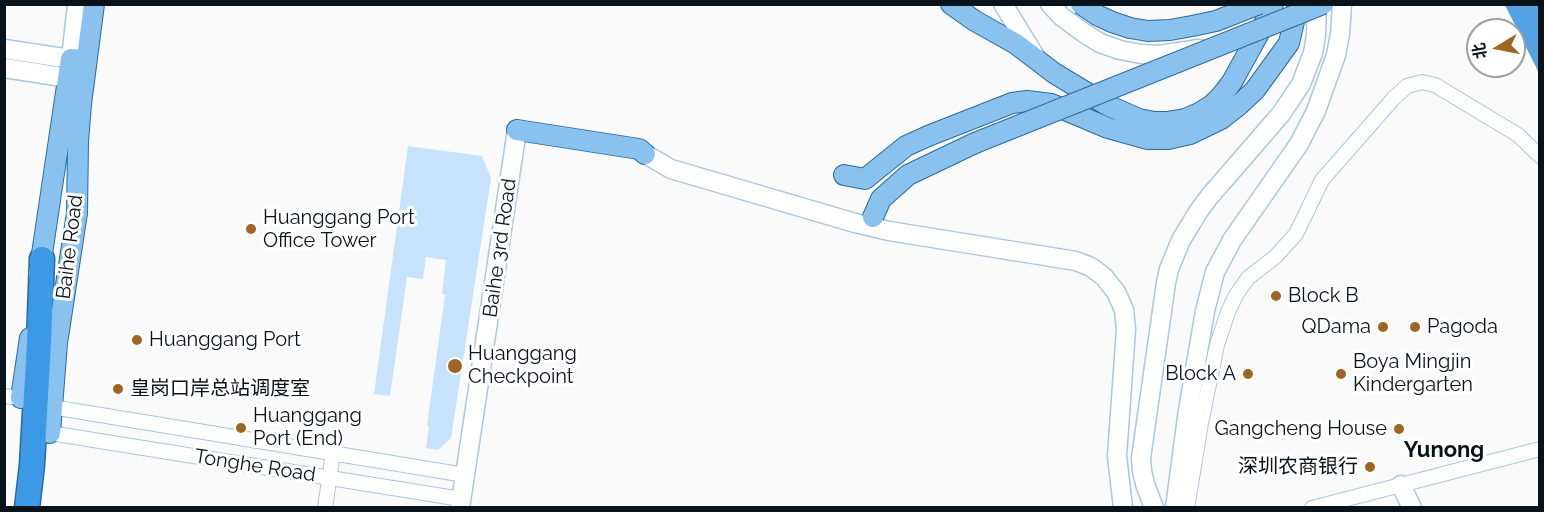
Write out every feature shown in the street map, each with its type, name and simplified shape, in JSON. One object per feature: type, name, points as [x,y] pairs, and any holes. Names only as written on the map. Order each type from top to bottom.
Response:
[{"type":"highway","points":[[27,507],[32,465],[42,259]]},
{"type":"highway","points":[[12,507],[19,457],[13,397]]},
{"type":"highway","points":[[40,507],[50,433]]},
{"type":"main road","points":[[77,4],[77,70]]},
{"type":"main road","points":[[77,70],[94,4]]},
{"type":"main road","points":[[951,4],[1107,105],[1139,119],[1154,122],[1185,118],[1212,105],[1232,82],[1273,4]]},
{"type":"main road","points":[[1003,4],[1026,44],[1040,62]]},
{"type":"main road","points":[[1050,4],[1062,17],[1100,43],[1141,54],[1159,55],[1182,52],[1238,39]]},
{"type":"main road","points":[[1081,4],[1112,22],[1148,31],[1170,30],[1208,22],[1259,4]]},
{"type":"main road","points":[[1232,82],[1244,47],[1250,4]]},
{"type":"main road","points":[[844,175],[865,180],[906,146],[1012,104],[1027,101],[1052,104],[1097,124],[1147,139],[1168,139],[1190,134],[1221,119],[1255,90],[1289,43],[1298,4]]},
{"type":"main road","points":[[1154,507],[1145,484],[1142,458],[1169,269],[1181,240],[1197,212],[1292,99],[1301,84],[1316,35],[1317,4]]},
{"type":"main road","points":[[873,217],[881,199],[908,175],[975,143],[1323,4]]},
{"type":"main road","points":[[1175,507],[1188,410],[1210,287],[1215,272],[1232,240],[1299,144],[1316,111],[1336,55],[1342,4]]},
{"type":"main road","points":[[4,49],[77,70]]},
{"type":"main road","points":[[4,68],[77,70]]},
{"type":"main road","name":"Baihe Road","points":[[13,397],[42,259],[77,70]]},
{"type":"main road","name":"Baihe Road","points":[[50,433],[57,343],[77,213],[77,70]]},
{"type":"main road","points":[[517,130],[639,149],[671,169],[855,223],[889,231],[1076,261],[1091,267],[1104,277],[1116,292],[1124,310],[1126,329],[1117,456],[1123,507]]},
{"type":"main road","name":"Baihe 3rd Road","points":[[461,503],[517,130]]},
{"type":"main road","points":[[1401,485],[1406,507]]},
{"type":"main road","points":[[1401,485],[1412,507]]},
{"type":"street","points":[[1187,507],[1217,345],[1236,295],[1248,278],[1275,257],[1296,234],[1322,180],[1393,99],[1407,86],[1422,82],[1435,85],[1518,135],[1539,156]]},
{"type":"street","name":"Tonghe Road","points":[[52,407],[465,475]]},
{"type":"street","points":[[83,438],[86,413]]},
{"type":"street","name":"Tonghe Road","points":[[50,433],[329,478],[461,503]]},
{"type":"street","points":[[194,456],[212,434]]},
{"type":"street","points":[[1312,507],[1539,449]]},
{"type":"street","points":[[324,507],[333,453]]},
{"type":"shaded area","points":[[408,146],[482,156],[491,178],[451,438],[438,450],[426,448],[429,426],[427,425],[445,295],[442,294],[446,260],[426,257],[423,279],[407,277],[390,396],[374,394]]},
{"type":"water","points":[[1505,5],[1539,5],[1539,73],[1526,47],[1526,18],[1512,18]]},
{"type":"place","name":"Huanggang Port Office Tower","points":[[251,229]]},
{"type":"place","name":"Block B","points":[[1276,296]]},
{"type":"place","name":"QDama","points":[[1383,327]]},
{"type":"place","name":"Pagoda","points":[[1415,327]]},
{"type":"place","name":"Huanggang Port","points":[[137,340]]},
{"type":"place","name":"Huanggang Checkpoint","points":[[455,366]]},
{"type":"place","name":"Block A","points":[[1248,374]]},
{"type":"place","name":"Boya Mingjin Kindergarten","points":[[1341,374]]},
{"type":"place","name":"皇岗口岸总站调度室","points":[[118,389]]},
{"type":"place","name":"Huanggang Port (End)","points":[[241,428]]},
{"type":"place","name":"Gangcheng House","points":[[1399,429]]},
{"type":"place","name":"深圳农商银行","points":[[1370,467]]},
{"type":"district","name":"Yunong","points":[[1444,450]]}]
